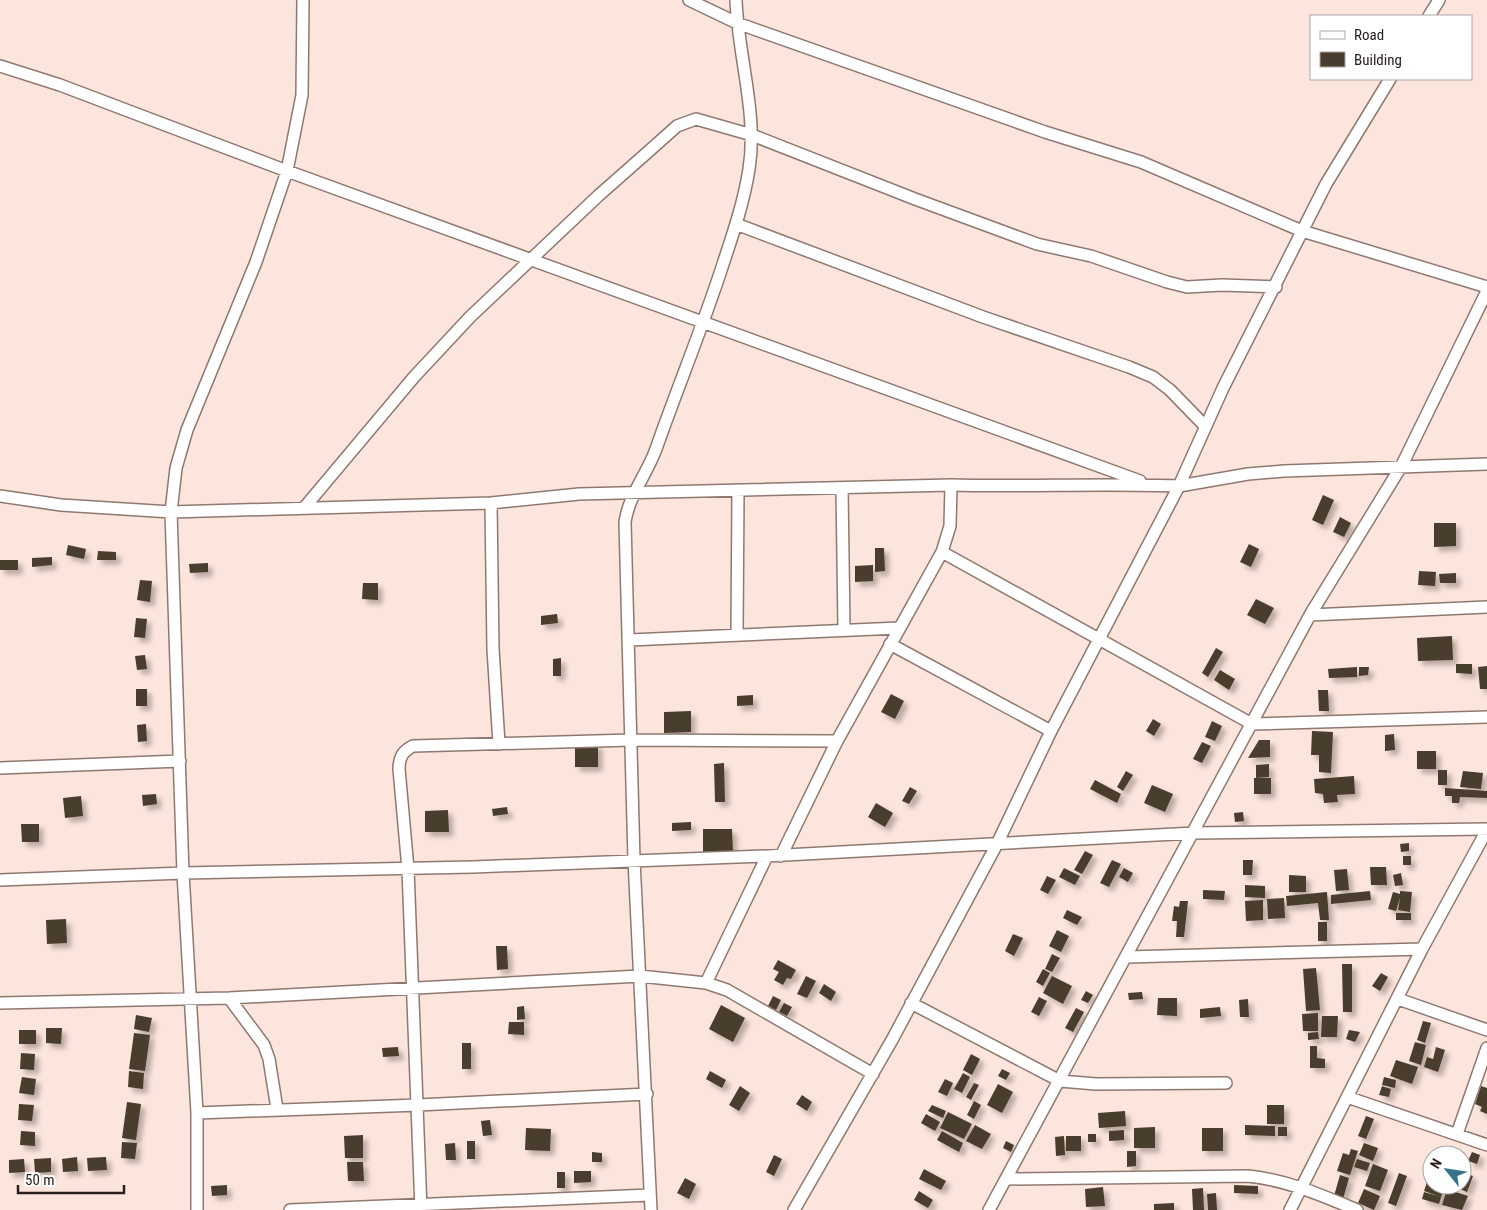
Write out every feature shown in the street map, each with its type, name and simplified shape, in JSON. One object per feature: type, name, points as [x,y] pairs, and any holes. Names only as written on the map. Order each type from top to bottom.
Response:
[{"type":"street","points":[[197,1210],[197,1113],[182,873],[171,512],[176,468],[187,430],[256,262],[287,171],[302,94],[303,0]]},
{"type":"street","points":[[689,0],[737,23],[1045,132],[1141,162],[1302,231],[1487,287]]},
{"type":"street","points":[[651,1210],[647,1094],[634,860],[630,640],[625,522],[627,512],[654,452],[704,322],[736,224],[750,168],[752,135],[737,23],[736,0]]},
{"type":"street","points":[[1430,15],[1439,0]]},
{"type":"street","points":[[0,66],[60,85],[166,123],[287,171],[1152,485]]},
{"type":"street","points":[[794,1210],[872,1074],[997,844],[1051,731],[1100,641],[1179,486],[1205,426],[1326,184],[1389,80]]},
{"type":"street","points":[[304,508],[414,377],[470,317],[677,126],[696,119],[752,135],[985,226],[1043,246],[1091,256],[1167,282],[1188,287],[1222,285],[1276,287]]},
{"type":"street","points":[[736,224],[983,317],[1129,367],[1152,377],[1170,390],[1205,426]]},
{"type":"street","points":[[990,1210],[1310,615],[1402,466],[1487,291]]},
{"type":"street","points":[[0,496],[61,505],[171,512],[491,503],[579,494],[635,492],[951,485],[1179,486],[1257,473],[1487,464]]},
{"type":"street","points":[[781,856],[837,741],[942,552],[950,526],[951,485]]},
{"type":"street","points":[[842,488],[844,629]]},
{"type":"street","points":[[737,634],[738,490]]},
{"type":"street","points":[[491,503],[493,648],[499,744]]},
{"type":"street","points":[[942,552],[1252,724],[1487,717]]},
{"type":"street","points":[[1310,615],[1487,607]]},
{"type":"street","points":[[630,640],[899,628]]},
{"type":"street","points":[[890,644],[1051,731]]},
{"type":"street","points":[[421,1208],[408,869],[399,769],[402,754],[412,746],[631,740],[837,741]]},
{"type":"street","points":[[0,768],[180,761]]},
{"type":"street","points":[[0,880],[182,873],[408,869],[781,856],[1194,833],[1487,830],[1422,949],[1290,1210]]},
{"type":"street","points":[[706,984],[767,856]]},
{"type":"street","points":[[1127,957],[1422,949]]},
{"type":"street","points":[[0,1003],[229,998],[640,976],[706,984],[742,998],[872,1074]]},
{"type":"street","points":[[229,998],[264,1045],[269,1059],[277,1109]]},
{"type":"street","points":[[1398,999],[1487,1030]]},
{"type":"street","points":[[911,1003],[1060,1081],[1096,1084],[1226,1083]]},
{"type":"street","points":[[1457,1134],[1487,1048]]},
{"type":"street","points":[[197,1113],[647,1094]]},
{"type":"street","points":[[1347,1097],[1487,1145]]},
{"type":"street","points":[[1006,1179],[1248,1176],[1281,1181],[1301,1187],[1357,1210]]},
{"type":"street","points":[[290,1210],[421,1208],[650,1195]]},
{"type":"building","points":[[1323,495],[1334,500],[1323,525],[1312,520]]},
{"type":"building","points":[[1340,517],[1351,523],[1344,537],[1333,532]]},
{"type":"building","points":[[1434,523],[1456,523],[1456,546],[1434,547]]},
{"type":"building","points":[[1249,544],[1259,549],[1251,567],[1240,562]]},
{"type":"building","points":[[68,545],[86,549],[84,559],[66,555]]},
{"type":"building","points":[[875,548],[884,548],[885,571],[875,572]]},
{"type":"building","points":[[98,551],[116,552],[116,560],[97,560]]},
{"type":"building","points":[[52,557],[52,565],[32,567],[32,558]]},
{"type":"building","points":[[0,560],[18,560],[18,570],[0,570]]},
{"type":"building","points":[[208,563],[208,572],[190,573],[189,564]]},
{"type":"building","points":[[873,565],[873,581],[855,582],[855,566]]},
{"type":"building","points":[[1419,571],[1436,572],[1435,586],[1418,585]]},
{"type":"building","points":[[1456,573],[1456,583],[1440,583],[1439,574]]},
{"type":"building","points":[[140,580],[152,581],[150,602],[137,600]]},
{"type":"building","points":[[363,583],[378,583],[378,600],[362,599]]},
{"type":"building","points":[[1256,599],[1274,608],[1265,624],[1247,615]]},
{"type":"building","points":[[557,614],[558,623],[541,625],[541,616]]},
{"type":"building","points":[[136,618],[147,619],[145,638],[134,637]]},
{"type":"building","points":[[1452,636],[1453,660],[1418,661],[1417,638]]},
{"type":"building","points":[[1216,648],[1223,652],[1208,677],[1202,673]]},
{"type":"building","points":[[145,655],[147,669],[137,670],[135,656]]},
{"type":"building","points":[[561,658],[561,676],[553,676],[553,659]]},
{"type":"building","points":[[1456,664],[1472,664],[1472,674],[1456,673]]},
{"type":"building","points":[[1487,666],[1487,689],[1480,689],[1478,667]]},
{"type":"building","points":[[1357,667],[1357,677],[1329,678],[1328,669]]},
{"type":"building","points":[[1359,667],[1369,667],[1368,675],[1359,676]]},
{"type":"building","points":[[1220,670],[1235,679],[1229,690],[1214,680]]},
{"type":"building","points":[[136,689],[147,689],[147,706],[136,706]]},
{"type":"building","points":[[1318,690],[1328,690],[1329,711],[1319,711]]},
{"type":"building","points":[[891,694],[904,701],[895,719],[881,712]]},
{"type":"building","points":[[753,695],[753,705],[737,706],[737,696]]},
{"type":"building","points":[[691,711],[691,732],[664,733],[664,712]]},
{"type":"building","points":[[1153,719],[1161,724],[1154,736],[1146,731]]},
{"type":"building","points":[[1212,721],[1222,726],[1215,741],[1205,737]]},
{"type":"building","points":[[146,724],[147,741],[138,742],[137,725]]},
{"type":"building","points":[[1312,731],[1333,732],[1331,773],[1319,772],[1319,755],[1311,755]]},
{"type":"building","points":[[1394,734],[1395,750],[1385,751],[1385,735]]},
{"type":"building","points":[[1259,740],[1270,740],[1270,757],[1248,758]]},
{"type":"building","points":[[1202,742],[1211,746],[1202,763],[1193,759]]},
{"type":"building","points":[[575,744],[598,744],[598,767],[575,767]]},
{"type":"building","points":[[1417,751],[1436,751],[1436,769],[1417,769]]},
{"type":"building","points":[[724,763],[725,802],[715,802],[714,764]]},
{"type":"building","points":[[1269,764],[1269,777],[1256,778],[1256,765]]},
{"type":"building","points":[[1438,770],[1447,770],[1447,785],[1438,785]]},
{"type":"building","points":[[1126,771],[1133,775],[1123,791],[1117,787]]},
{"type":"building","points":[[1463,771],[1483,773],[1481,789],[1460,787]]},
{"type":"building","points":[[1354,776],[1355,794],[1337,795],[1338,802],[1324,803],[1323,794],[1315,793],[1314,779]]},
{"type":"building","points":[[1254,778],[1271,778],[1271,794],[1254,794]]},
{"type":"building","points":[[1095,780],[1121,794],[1117,803],[1090,789]]},
{"type":"building","points":[[1152,785],[1173,794],[1165,812],[1144,803]]},
{"type":"building","points":[[910,787],[917,791],[909,804],[902,801]]},
{"type":"building","points":[[1445,788],[1487,791],[1487,798],[1460,797],[1459,803],[1452,803],[1452,796],[1445,796]]},
{"type":"building","points":[[156,794],[157,804],[143,806],[142,795]]},
{"type":"building","points":[[81,796],[83,816],[65,818],[63,798]]},
{"type":"building","points":[[876,803],[893,813],[885,827],[868,817]]},
{"type":"building","points":[[507,807],[508,814],[493,816],[492,809]]},
{"type":"building","points":[[448,810],[449,832],[425,832],[425,811]]},
{"type":"building","points":[[1243,812],[1244,821],[1235,822],[1234,813]]},
{"type":"building","points":[[691,822],[691,830],[672,831],[672,823]]},
{"type":"building","points":[[21,824],[39,824],[39,842],[22,842]]},
{"type":"building","points":[[703,829],[732,829],[733,852],[703,852]]},
{"type":"building","points":[[1409,843],[1409,851],[1401,852],[1400,844]]},
{"type":"building","points":[[1085,851],[1093,855],[1082,874],[1074,870]]},
{"type":"building","points":[[1403,856],[1411,856],[1411,865],[1403,865]]},
{"type":"building","points":[[1112,860],[1121,864],[1109,887],[1100,883]]},
{"type":"building","points":[[1243,860],[1253,860],[1252,875],[1243,875]]},
{"type":"building","points":[[1370,867],[1386,867],[1387,885],[1371,885]]},
{"type":"building","points":[[1064,868],[1080,876],[1075,885],[1059,877]]},
{"type":"building","points":[[1124,868],[1133,873],[1128,882],[1119,877]]},
{"type":"building","points":[[1347,869],[1349,890],[1336,891],[1334,870]]},
{"type":"building","points":[[1401,873],[1403,885],[1395,886],[1393,875]]},
{"type":"building","points":[[1289,875],[1306,876],[1306,892],[1289,892]]},
{"type":"building","points":[[1047,876],[1056,880],[1048,894],[1040,890]]},
{"type":"building","points":[[1245,885],[1265,886],[1265,898],[1245,897]]},
{"type":"building","points":[[1203,890],[1225,891],[1224,900],[1203,899]]},
{"type":"building","points":[[1370,891],[1371,900],[1331,904],[1331,895]]},
{"type":"building","points":[[1400,891],[1412,892],[1410,912],[1398,910],[1400,898],[1396,911],[1388,909],[1393,892],[1400,894]]},
{"type":"building","points":[[1327,892],[1329,920],[1320,920],[1318,903],[1287,906],[1286,896]]},
{"type":"building","points":[[1284,898],[1285,918],[1268,919],[1267,899]]},
{"type":"building","points":[[1263,900],[1263,920],[1246,921],[1245,901]]},
{"type":"building","points":[[1180,901],[1188,901],[1184,937],[1176,937],[1177,921],[1172,921],[1174,906],[1179,907]]},
{"type":"building","points":[[1067,910],[1082,917],[1077,925],[1063,918]]},
{"type":"building","points":[[1396,913],[1411,913],[1411,920],[1396,920]]},
{"type":"building","points":[[66,919],[67,943],[47,944],[46,920]]},
{"type":"building","points":[[1318,922],[1327,922],[1327,941],[1318,941]]},
{"type":"building","points":[[1057,930],[1069,936],[1061,952],[1049,946]]},
{"type":"building","points":[[1013,934],[1023,938],[1014,956],[1005,951]]},
{"type":"building","points":[[496,946],[507,946],[508,969],[497,970]]},
{"type":"building","points":[[1052,954],[1060,958],[1052,972],[1045,969]]},
{"type":"building","points":[[778,960],[796,970],[791,979],[787,978],[783,985],[774,980],[779,972],[773,969]]},
{"type":"building","points":[[1342,964],[1352,964],[1352,1012],[1343,1012]]},
{"type":"building","points":[[1316,968],[1320,1010],[1306,1011],[1303,969]]},
{"type":"building","points":[[1043,969],[1050,973],[1043,986],[1036,982]]},
{"type":"building","points":[[1381,973],[1388,977],[1380,991],[1372,986]]},
{"type":"building","points":[[806,976],[816,981],[807,998],[797,994]]},
{"type":"building","points":[[1052,976],[1072,986],[1063,1004],[1043,993]]},
{"type":"building","points":[[824,984],[836,992],[831,1001],[819,993]]},
{"type":"building","points":[[1086,991],[1093,995],[1088,1003],[1081,1000]]},
{"type":"building","points":[[1142,992],[1143,999],[1129,1000],[1128,993]]},
{"type":"building","points":[[773,996],[781,1000],[776,1010],[768,1006]]},
{"type":"building","points":[[1039,997],[1047,1001],[1039,1016],[1031,1012]]},
{"type":"building","points":[[1158,998],[1177,998],[1177,1016],[1157,1015]]},
{"type":"building","points":[[1248,999],[1249,1017],[1240,1017],[1239,1000]]},
{"type":"building","points":[[784,1003],[792,1007],[787,1016],[779,1012]]},
{"type":"building","points":[[721,1005],[745,1018],[733,1042],[709,1029]]},
{"type":"building","points":[[524,1006],[525,1019],[517,1020],[517,1007]]},
{"type":"building","points":[[1220,1007],[1221,1016],[1200,1018],[1200,1009]]},
{"type":"building","points":[[1076,1008],[1084,1012],[1073,1032],[1065,1028]]},
{"type":"building","points":[[1318,1013],[1318,1031],[1303,1031],[1302,1014]]},
{"type":"building","points":[[136,1015],[152,1018],[149,1032],[134,1029]]},
{"type":"building","points":[[1322,1016],[1338,1016],[1337,1037],[1321,1037]]},
{"type":"building","points":[[1423,1021],[1431,1023],[1425,1043],[1417,1040]]},
{"type":"building","points":[[509,1022],[524,1022],[524,1035],[508,1034]]},
{"type":"building","points":[[46,1028],[62,1028],[61,1044],[46,1043]]},
{"type":"building","points":[[19,1030],[36,1030],[36,1044],[19,1044]]},
{"type":"building","points":[[1349,1030],[1360,1032],[1355,1042],[1346,1039]]},
{"type":"building","points":[[1318,1032],[1319,1039],[1308,1040],[1308,1033]]},
{"type":"building","points":[[134,1033],[150,1035],[145,1071],[129,1069]]},
{"type":"building","points":[[1415,1042],[1426,1045],[1421,1065],[1409,1061]]},
{"type":"building","points":[[462,1043],[471,1043],[471,1069],[462,1069]]},
{"type":"building","points":[[1310,1046],[1317,1046],[1317,1058],[1325,1059],[1325,1068],[1310,1068]]},
{"type":"building","points":[[398,1047],[399,1056],[383,1057],[382,1048]]},
{"type":"building","points":[[1436,1047],[1445,1050],[1438,1072],[1424,1067],[1427,1057],[1433,1059]]},
{"type":"building","points":[[21,1053],[35,1054],[34,1070],[20,1069]]},
{"type":"building","points":[[971,1054],[980,1059],[972,1075],[963,1070]]},
{"type":"building","points":[[1396,1060],[1418,1067],[1412,1084],[1390,1076]]},
{"type":"building","points":[[1002,1069],[1010,1073],[1006,1080],[998,1076]]},
{"type":"building","points":[[129,1071],[144,1073],[143,1089],[128,1087]]},
{"type":"building","points":[[710,1071],[726,1080],[722,1088],[706,1079]]},
{"type":"building","points":[[963,1073],[970,1077],[962,1093],[954,1089]]},
{"type":"building","points":[[22,1077],[36,1079],[34,1095],[19,1093]]},
{"type":"building","points":[[1384,1077],[1396,1080],[1395,1088],[1382,1085]]},
{"type":"building","points":[[945,1079],[953,1083],[947,1096],[938,1092]]},
{"type":"building","points":[[974,1083],[979,1085],[971,1100],[966,1097]]},
{"type":"building","points":[[998,1084],[1013,1092],[1002,1113],[987,1105]]},
{"type":"building","points":[[740,1086],[750,1093],[739,1111],[729,1105]]},
{"type":"building","points":[[1382,1086],[1391,1089],[1389,1097],[1379,1095]]},
{"type":"building","points":[[1481,1086],[1487,1088],[1487,1114],[1480,1111],[1482,1107],[1475,1104]]},
{"type":"building","points":[[802,1095],[812,1102],[807,1111],[796,1104]]},
{"type":"building","points":[[974,1101],[981,1105],[974,1119],[967,1115]]},
{"type":"building","points":[[127,1102],[141,1104],[136,1140],[122,1138]]},
{"type":"building","points":[[19,1104],[34,1105],[32,1121],[18,1120]]},
{"type":"building","points":[[932,1105],[946,1111],[943,1118],[928,1111]]},
{"type":"building","points":[[1267,1105],[1284,1105],[1284,1124],[1267,1124]]},
{"type":"building","points":[[1125,1111],[1126,1126],[1099,1128],[1098,1113]]},
{"type":"building","points":[[948,1112],[972,1124],[964,1139],[940,1128]]},
{"type":"building","points":[[926,1114],[940,1122],[935,1131],[921,1123]]},
{"type":"building","points":[[1366,1116],[1374,1119],[1366,1139],[1358,1136]]},
{"type":"building","points":[[490,1120],[492,1135],[483,1136],[481,1121]]},
{"type":"building","points":[[975,1125],[991,1134],[982,1149],[966,1141]]},
{"type":"building","points":[[1245,1125],[1275,1126],[1275,1136],[1245,1135]]},
{"type":"building","points":[[1155,1127],[1155,1148],[1134,1148],[1134,1128]]},
{"type":"building","points":[[1278,1127],[1287,1127],[1287,1136],[1278,1136]]},
{"type":"building","points":[[526,1128],[551,1129],[550,1151],[525,1150]]},
{"type":"building","points":[[1202,1128],[1223,1128],[1223,1151],[1202,1151]]},
{"type":"building","points":[[1124,1130],[1124,1140],[1109,1141],[1109,1131]]},
{"type":"building","points":[[21,1131],[35,1132],[35,1146],[20,1145]]},
{"type":"building","points":[[942,1131],[963,1143],[959,1152],[937,1140]]},
{"type":"building","points":[[1088,1134],[1096,1134],[1096,1142],[1088,1142]]},
{"type":"building","points":[[363,1135],[363,1158],[345,1158],[344,1136]]},
{"type":"building","points":[[1064,1136],[1065,1155],[1056,1156],[1055,1137]]},
{"type":"building","points":[[1066,1136],[1081,1136],[1081,1151],[1066,1151]]},
{"type":"building","points":[[467,1141],[475,1141],[475,1159],[467,1159]]},
{"type":"building","points":[[1006,1141],[1014,1145],[1011,1152],[1003,1148]]},
{"type":"building","points":[[122,1142],[137,1143],[135,1159],[121,1158]]},
{"type":"building","points":[[455,1143],[456,1160],[446,1160],[445,1144]]},
{"type":"building","points":[[1364,1143],[1378,1148],[1373,1161],[1359,1155]]},
{"type":"building","points":[[1351,1149],[1358,1151],[1350,1175],[1337,1171],[1343,1153],[1349,1155]]},
{"type":"building","points":[[1127,1151],[1136,1151],[1136,1166],[1127,1167]]},
{"type":"building","points":[[592,1152],[602,1153],[602,1162],[592,1162]]},
{"type":"building","points":[[1472,1152],[1480,1155],[1477,1164],[1472,1162]]},
{"type":"building","points":[[774,1155],[782,1159],[774,1176],[766,1172]]},
{"type":"building","points":[[77,1157],[78,1171],[63,1172],[62,1159]]},
{"type":"building","points":[[106,1157],[107,1170],[88,1171],[87,1158]]},
{"type":"building","points":[[51,1158],[51,1172],[35,1173],[34,1159]]},
{"type":"building","points":[[24,1159],[25,1172],[9,1173],[9,1160]]},
{"type":"building","points":[[1357,1159],[1370,1163],[1367,1171],[1354,1167]]},
{"type":"building","points":[[347,1162],[363,1162],[364,1181],[348,1181]]},
{"type":"building","points":[[1373,1164],[1388,1170],[1380,1191],[1365,1186]]},
{"type":"building","points":[[924,1169],[946,1181],[941,1190],[919,1179]]},
{"type":"building","points":[[574,1171],[591,1171],[591,1182],[574,1183]]},
{"type":"building","points":[[557,1172],[565,1172],[565,1188],[557,1188]]},
{"type":"building","points":[[1399,1173],[1407,1176],[1396,1206],[1388,1203]]},
{"type":"building","points":[[1340,1175],[1349,1178],[1343,1199],[1334,1196]]},
{"type":"building","points":[[685,1178],[696,1184],[689,1199],[677,1193]]},
{"type":"building","points":[[227,1185],[227,1195],[212,1196],[211,1186]]},
{"type":"building","points":[[1234,1185],[1258,1186],[1258,1194],[1234,1193]]},
{"type":"building","points":[[1103,1187],[1105,1206],[1086,1207],[1085,1189]]},
{"type":"building","points":[[1203,1188],[1204,1210],[1193,1210],[1192,1189]]},
{"type":"building","points":[[1364,1189],[1380,1196],[1374,1210],[1358,1203]]},
{"type":"building","points":[[919,1191],[933,1200],[928,1208],[914,1200]]},
{"type":"building","points":[[1216,1193],[1217,1210],[1208,1210],[1207,1194]]},
{"type":"building","points":[[1423,1195],[1441,1197],[1439,1204],[1422,1199]]},
{"type":"building","points":[[1445,1195],[1468,1196],[1462,1210],[1442,1205]]},
{"type":"building","points":[[1174,1203],[1174,1210],[1154,1210],[1154,1204]]}]
